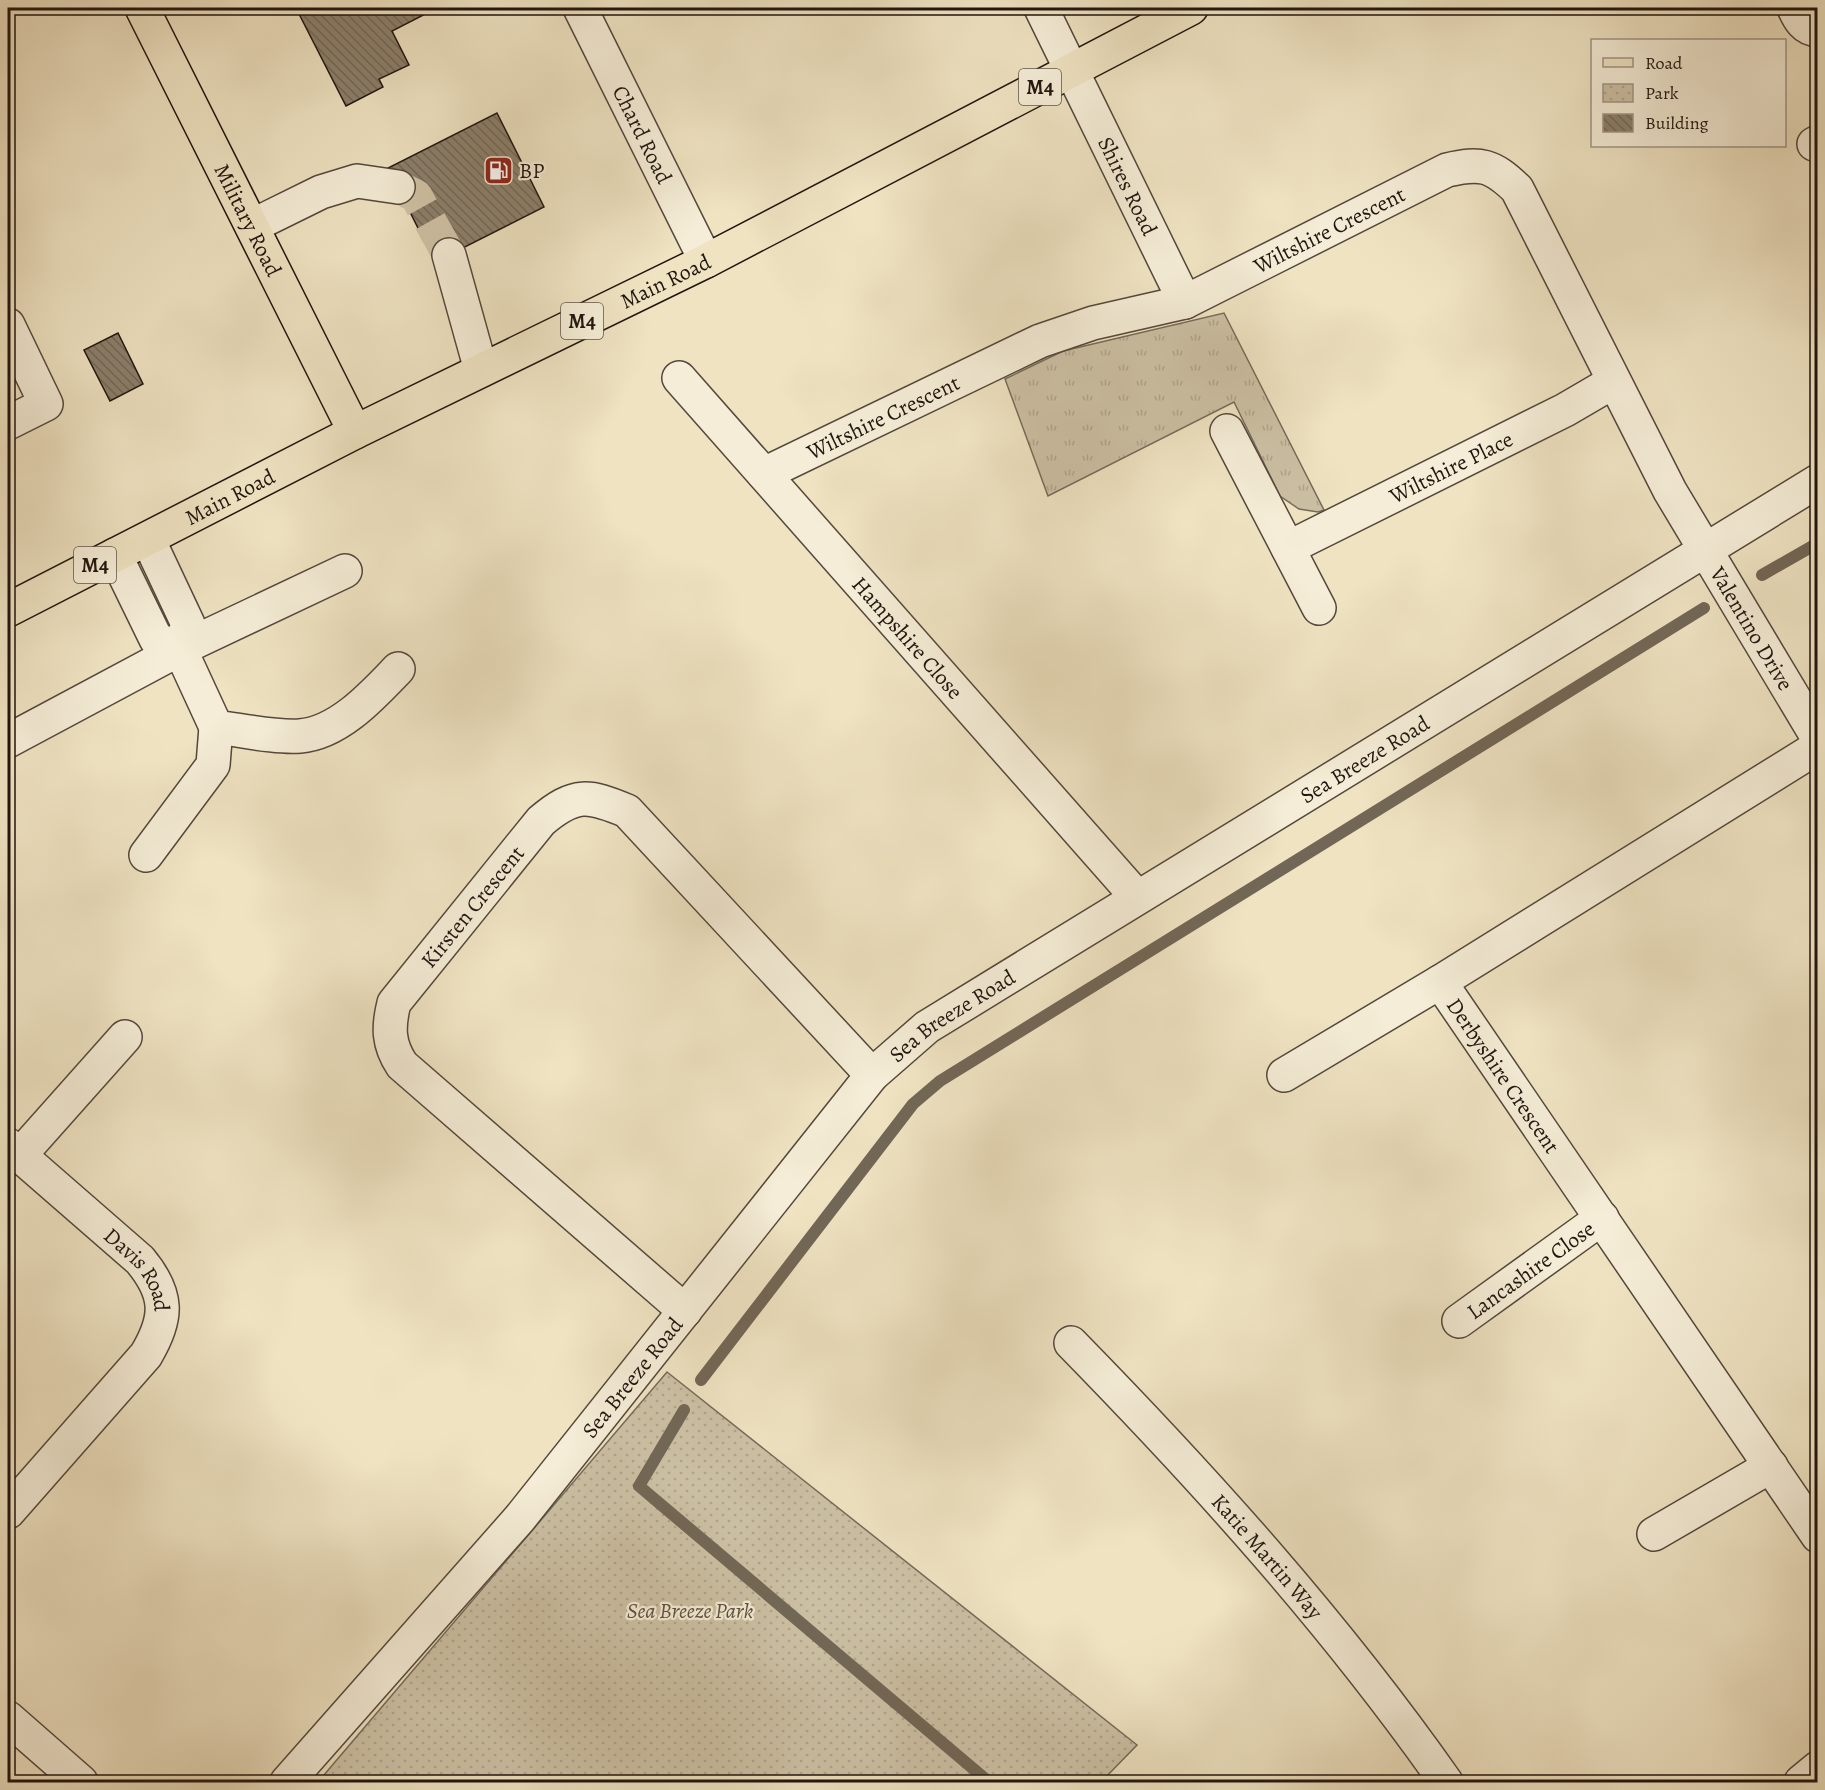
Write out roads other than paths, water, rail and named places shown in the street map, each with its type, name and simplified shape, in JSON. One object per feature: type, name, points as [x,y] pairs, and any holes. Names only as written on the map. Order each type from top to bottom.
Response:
[{"type":"main road","name":"Military Road","points":[[142,8],[355,432]]},
{"type":"main road","name":"Main Road","points":[[8,610],[355,432],[706,261],[1191,8]]},
{"type":"street","name":"Chard Road","points":[[580,8],[706,261]]},
{"type":"street","name":"Shires Road","points":[[1041,8],[1185,302]]},
{"type":"street","points":[[1794,8],[1801,22],[1811,30],[1818,30]]},
{"type":"street","name":"Wiltshire Crescent","points":[[764,474],[1040,341],[1093,323],[1185,302],[1447,170],[1472,164],[1499,172],[1517,189],[1670,491],[1706,549]]},
{"type":"street","points":[[252,226],[321,192],[357,181],[398,187]]},
{"type":"street","points":[[449,255],[481,370]]},
{"type":"street","points":[[8,325],[46,404],[8,423]]},
{"type":"street","name":"Hampshire Close","points":[[679,378],[1137,897]]},
{"type":"street","name":"Wiltshire Place","points":[[1288,548],[1565,410],[1613,382]]},
{"type":"street","points":[[1227,431],[1318,608]]},
{"type":"street","name":"Sea Breeze Road","points":[[288,1782],[520,1518],[872,1075],[927,1027],[1818,480]]},
{"type":"street","points":[[146,855],[213,765],[216,727],[180,649],[188,624],[148,539]]},
{"type":"street","name":"Valentino Drive","points":[[1706,549],[1818,738]]},
{"type":"street","points":[[115,555],[156,639],[180,649]]},
{"type":"street","points":[[8,741],[180,649],[345,571]]},
{"type":"street","points":[[216,727],[300,736],[333,725],[361,707],[398,669]]},
{"type":"street","name":"Derbyshire Crescent","points":[[1818,747],[1440,982],[1818,1536]]},
{"type":"street","name":"Kirsten Crescent","points":[[685,1311],[402,1065],[393,1052],[390,1037],[389,1020],[394,1003],[541,821],[554,810],[582,797],[601,800],[627,811],[872,1075]]},
{"type":"street","points":[[1284,1075],[1440,982]]},
{"type":"street","name":"Davis Road","points":[[8,1512],[146,1355],[160,1332],[164,1305],[154,1280],[140,1260],[14,1150],[125,1036]]},
{"type":"street","name":"Lancashire Close","points":[[1459,1321],[1602,1218]]},
{"type":"street","name":"Katie Martin Way","points":[[1071,1343],[1133,1407],[1298,1589],[1388,1700],[1446,1782]]},
{"type":"street","points":[[1654,1534],[1771,1466]]},
{"type":"street","points":[[8,1718],[81,1782]]},
{"type":"street","points":[[1801,1782],[1818,1768]]},
{"type":"waterway","points":[[1762,575],[1818,543]]},
{"type":"waterway","points":[[701,1380],[913,1104],[940,1081],[1704,608]]},
{"type":"waterway","points":[[684,1410],[639,1486],[989,1782]]},
{"type":"tunnel","points":[[398,187],[416,196],[449,255]]},
{"type":"place","name":"BP","points":[[498,170]]},
{"type":"park label","name":"Sea Breeze Park","points":[[690,1610]]}]
